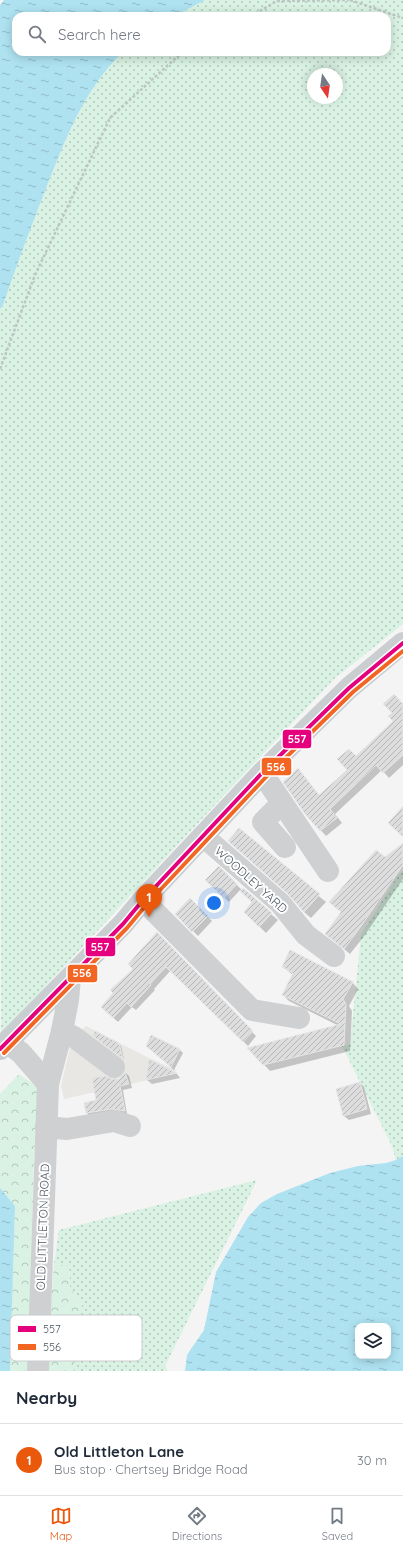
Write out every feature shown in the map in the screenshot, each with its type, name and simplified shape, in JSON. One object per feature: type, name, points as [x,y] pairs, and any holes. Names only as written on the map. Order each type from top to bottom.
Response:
[{"type":"main road","points":[[4,1045],[124,924],[143,900],[262,773],[348,688],[403,642]]},
{"type":"lane","points":[[262,773],[328,871]]},
{"type":"lane","points":[[282,803],[263,822],[285,847]]},
{"type":"lane","name":"WOODLEY YARD","points":[[203,836],[280,903],[306,935],[334,956]]},
{"type":"lane","points":[[143,900],[252,1010],[299,1018]]},
{"type":"lane","name":"OLD LITTLETON ROAD","points":[[40,1315],[48,1084],[62,1031],[68,1000],[70,978]]},
{"type":"lane","points":[[62,1031],[74,1037],[114,1067]]},
{"type":"lane","points":[[4,1045],[21,1053],[48,1084]]},
{"type":"lane","points":[[46,1127],[68,1129],[114,1121],[130,1126]]},
{"type":"lane","name":"OLD LITTLETON ROAD","points":[[38,1361],[38,1371]]},
{"type":"path","points":[[258,12],[277,1],[350,0],[385,12]]},
{"type":"path","points":[[391,14],[403,18]]},
{"type":"path","points":[[0,369],[35,274],[110,118],[178,56]]},
{"type":"shaded area","points":[[86,1026],[176,1070],[166,1076],[64,1099],[61,1086],[72,1039]]},
{"type":"green space","points":[[205,0],[403,0],[403,624],[335,678],[1,1034],[0,309],[3,305],[18,261],[61,151],[77,116],[97,82],[119,56],[391,56],[391,12],[182,12]]},
{"type":"green space","points":[[403,871],[403,1156],[396,1160],[392,1146],[342,1046],[350,1044],[361,935],[398,875]]},
{"type":"green space","points":[[19,1074],[40,1089],[34,1154],[30,1315],[12,1315],[15,1206],[0,1188],[0,1094]]},
{"type":"green space","points":[[257,1180],[165,1366],[168,1371],[74,1371],[75,1361],[142,1361],[142,1315],[80,1315],[82,1302],[70,1289],[69,1266],[54,1264],[59,1230]]},
{"type":"green space","points":[[54,1264],[69,1266],[70,1289],[82,1302],[80,1315],[50,1315]]},
{"type":"green space","points":[[10,1361],[28,1361],[28,1371],[10,1371]]},
{"type":"green space","points":[[47,1361],[75,1361],[74,1371],[46,1371]]},
{"type":"water","points":[[4,0],[205,0],[182,12],[12,12],[12,56],[119,56],[97,83],[76,117],[52,172],[3,305],[0,309],[0,5]]},
{"type":"water","points":[[403,1156],[403,1371],[185,1371],[187,1355],[204,1330],[216,1272],[248,1217],[261,1203],[277,1194],[330,1173],[358,1166],[386,1163]]},
{"type":"water","points":[[0,1188],[15,1206],[12,1315],[10,1315],[10,1371],[0,1371]]},
{"type":"building","points":[[394,694],[402,703],[403,702],[403,755],[383,773],[376,765],[330,809],[337,818],[320,831],[305,814],[283,782],[298,768],[319,795],[347,770],[337,759],[349,749],[356,756],[393,721],[388,716],[392,713],[383,704]]},
{"type":"building","points":[[403,806],[403,837],[388,823]]},
{"type":"building","points":[[239,828],[320,894],[304,912],[288,894],[228,841]]},
{"type":"building","points":[[403,843],[403,865],[344,949],[325,934],[341,912],[329,902],[376,850],[385,857]]},
{"type":"building","points":[[219,866],[237,884],[224,898],[205,880]]},
{"type":"building","points":[[243,888],[272,913],[259,927],[244,912],[252,902],[240,891]]},
{"type":"building","points":[[190,898],[208,916],[192,932],[175,914]]},
{"type":"building","points":[[157,932],[253,1031],[243,1042],[166,967],[131,1007],[127,1003],[113,1018],[101,1007],[113,993],[110,990],[133,969],[128,964]]},
{"type":"building","points":[[290,950],[353,982],[343,999],[346,1004],[344,1045],[263,1065],[247,1048],[341,1024],[282,995],[293,973],[282,967]]},
{"type":"building","points":[[95,1031],[119,1043],[123,1059],[93,1036]]},
{"type":"building","points":[[151,1035],[180,1049],[171,1067],[146,1046]]},
{"type":"building","points":[[149,1059],[177,1073],[146,1080]]},
{"type":"building","points":[[125,1072],[129,1084],[120,1086],[125,1111],[112,1109],[86,1113],[84,1103],[96,1100],[92,1078],[105,1076],[112,1079],[119,1079]]},
{"type":"building","points":[[360,1082],[367,1109],[343,1116],[336,1089]]},
{"type":"transit line","name":"557","points":[[0,1049],[123,924],[143,900],[262,773],[349,688],[403,643]]},
{"type":"transit line","name":"556","points":[[4,1053],[127,928],[147,904],[266,777],[353,692],[403,651]]},
{"type":"place","name":"Old Littleton Lane","points":[[149,917]]}]
